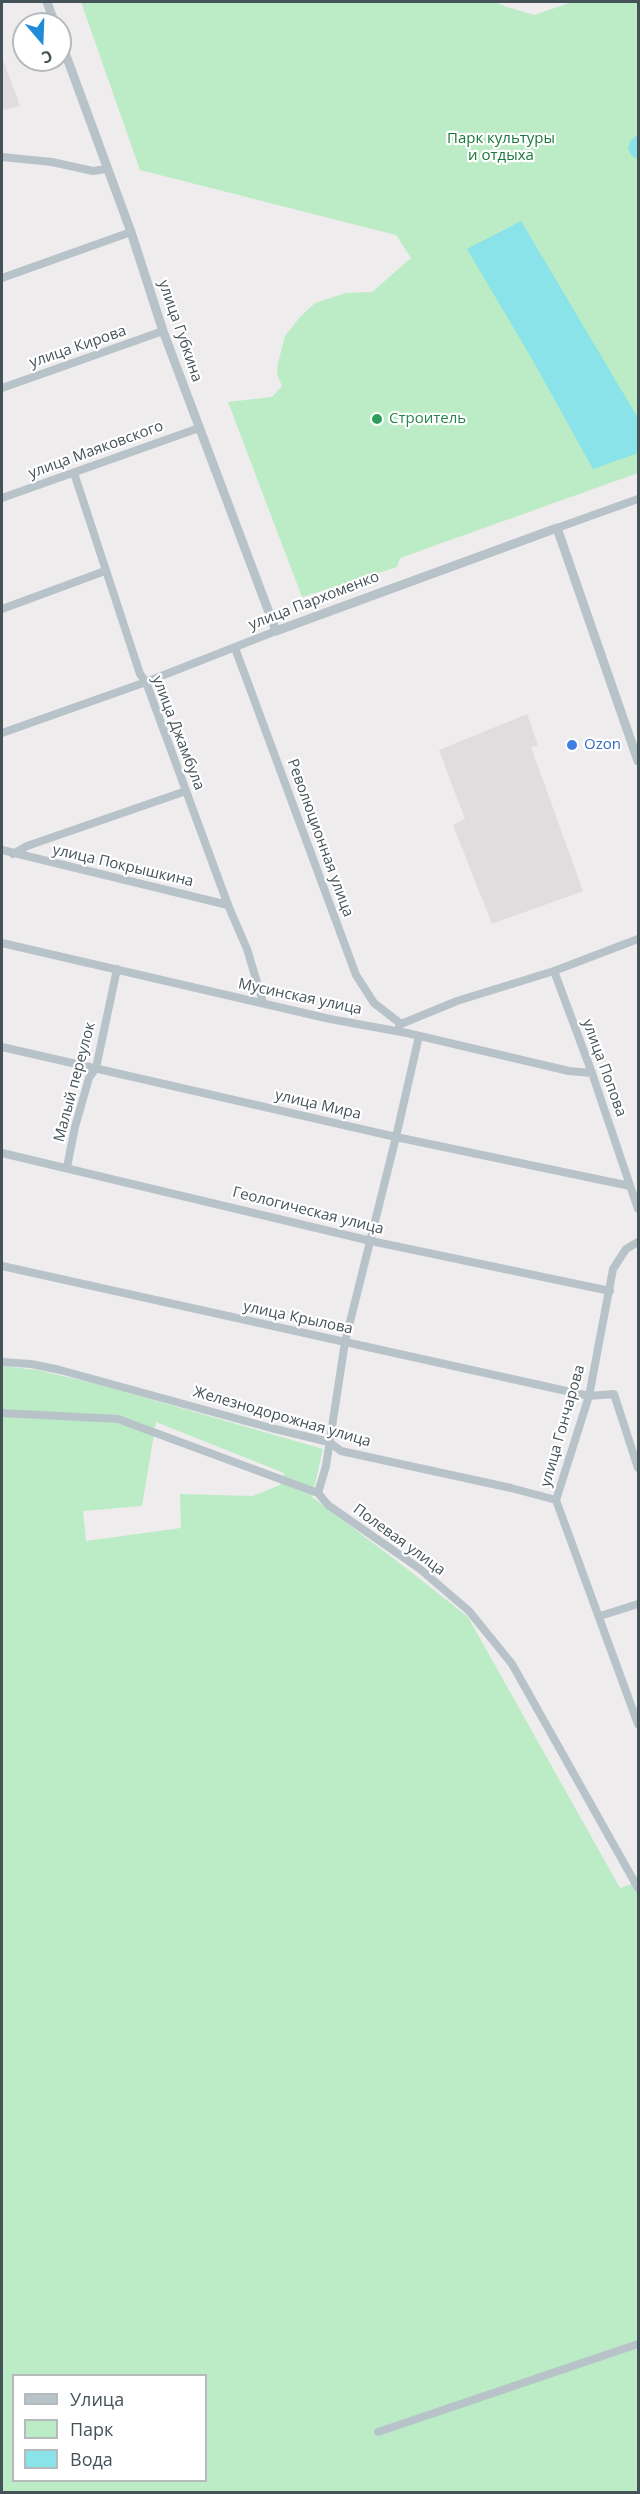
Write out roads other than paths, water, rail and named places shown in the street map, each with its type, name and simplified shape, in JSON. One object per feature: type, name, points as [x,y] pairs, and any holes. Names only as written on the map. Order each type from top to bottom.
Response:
[{"type":"street","name":"улица Губкина","points":[[72,72],[131,232],[163,331],[276,631]]},
{"type":"street","points":[[2,157],[52,162],[93,171],[107,169]]},
{"type":"street","points":[[2,278],[131,232]]},
{"type":"street","name":"улица Кирова","points":[[2,388],[163,331]]},
{"type":"street","name":"улица Маяковского","points":[[2,498],[199,428]]},
{"type":"street","name":"улица Джамбула","points":[[74,473],[140,674],[146,682],[247,950],[263,1002]]},
{"type":"street","name":"улица Пархоменко","points":[[2,733],[639,499]]},
{"type":"street","points":[[557,528],[639,760]]},
{"type":"street","points":[[2,609],[105,570]]},
{"type":"street","name":"Революционная улица","points":[[236,648],[356,975],[374,1003],[399,1028]]},
{"type":"street","name":"улица Покрышкина","points":[[13,854],[27,846],[186,791]]},
{"type":"street","name":"улица Покрышкина","points":[[2,850],[228,904]]},
{"type":"street","points":[[399,1028],[458,1001],[554,971],[639,939]]},
{"type":"street","name":"Мусинская улица","points":[[2,943],[330,1018],[399,1028],[419,1036],[569,1071],[592,1073]]},
{"type":"street","name":"Малый переулок","points":[[67,1167],[75,1126],[89,1078],[96,1068],[117,969]]},
{"type":"street","name":"улица Попова","points":[[554,971],[639,1209]]},
{"type":"street","points":[[318,1493],[326,1466],[345,1342],[419,1036]]},
{"type":"street","name":"улица Мира","points":[[2,1047],[396,1137],[630,1186]]},
{"type":"street","name":"Геологическая улица","points":[[2,1153],[371,1241],[610,1291]]},
{"type":"street","name":"улица Гончарова","points":[[639,1242],[626,1249],[613,1269],[589,1396],[556,1500],[639,1724]]},
{"type":"street","name":"улица Крылова","points":[[2,1266],[589,1396],[614,1394],[639,1468]]},
{"type":"street","name":"Железнодорожная улица","points":[[2,1362],[31,1364],[60,1370],[329,1442],[341,1451],[556,1500]]},
{"type":"street","name":"Полевая улица","points":[[2,1413],[118,1419],[318,1493],[334,1510],[420,1569],[469,1611],[512,1664],[639,1888]]},
{"type":"street","points":[[600,1616],[639,1604]]},
{"type":"street","points":[[378,2432],[639,2344]]},
{"type":"water","points":[[638,135],[638,159],[632,156],[628,149],[630,141]]},
{"type":"water","points":[[521,221],[638,418],[638,453],[593,469],[467,249]]},
{"type":"place","name":"Строитель","points":[[377,419]]},
{"type":"place","name":"Ozon","points":[[572,745]]},
{"type":"park label","name":"Парк культуры и отдыха","points":[[501,148]]}]
